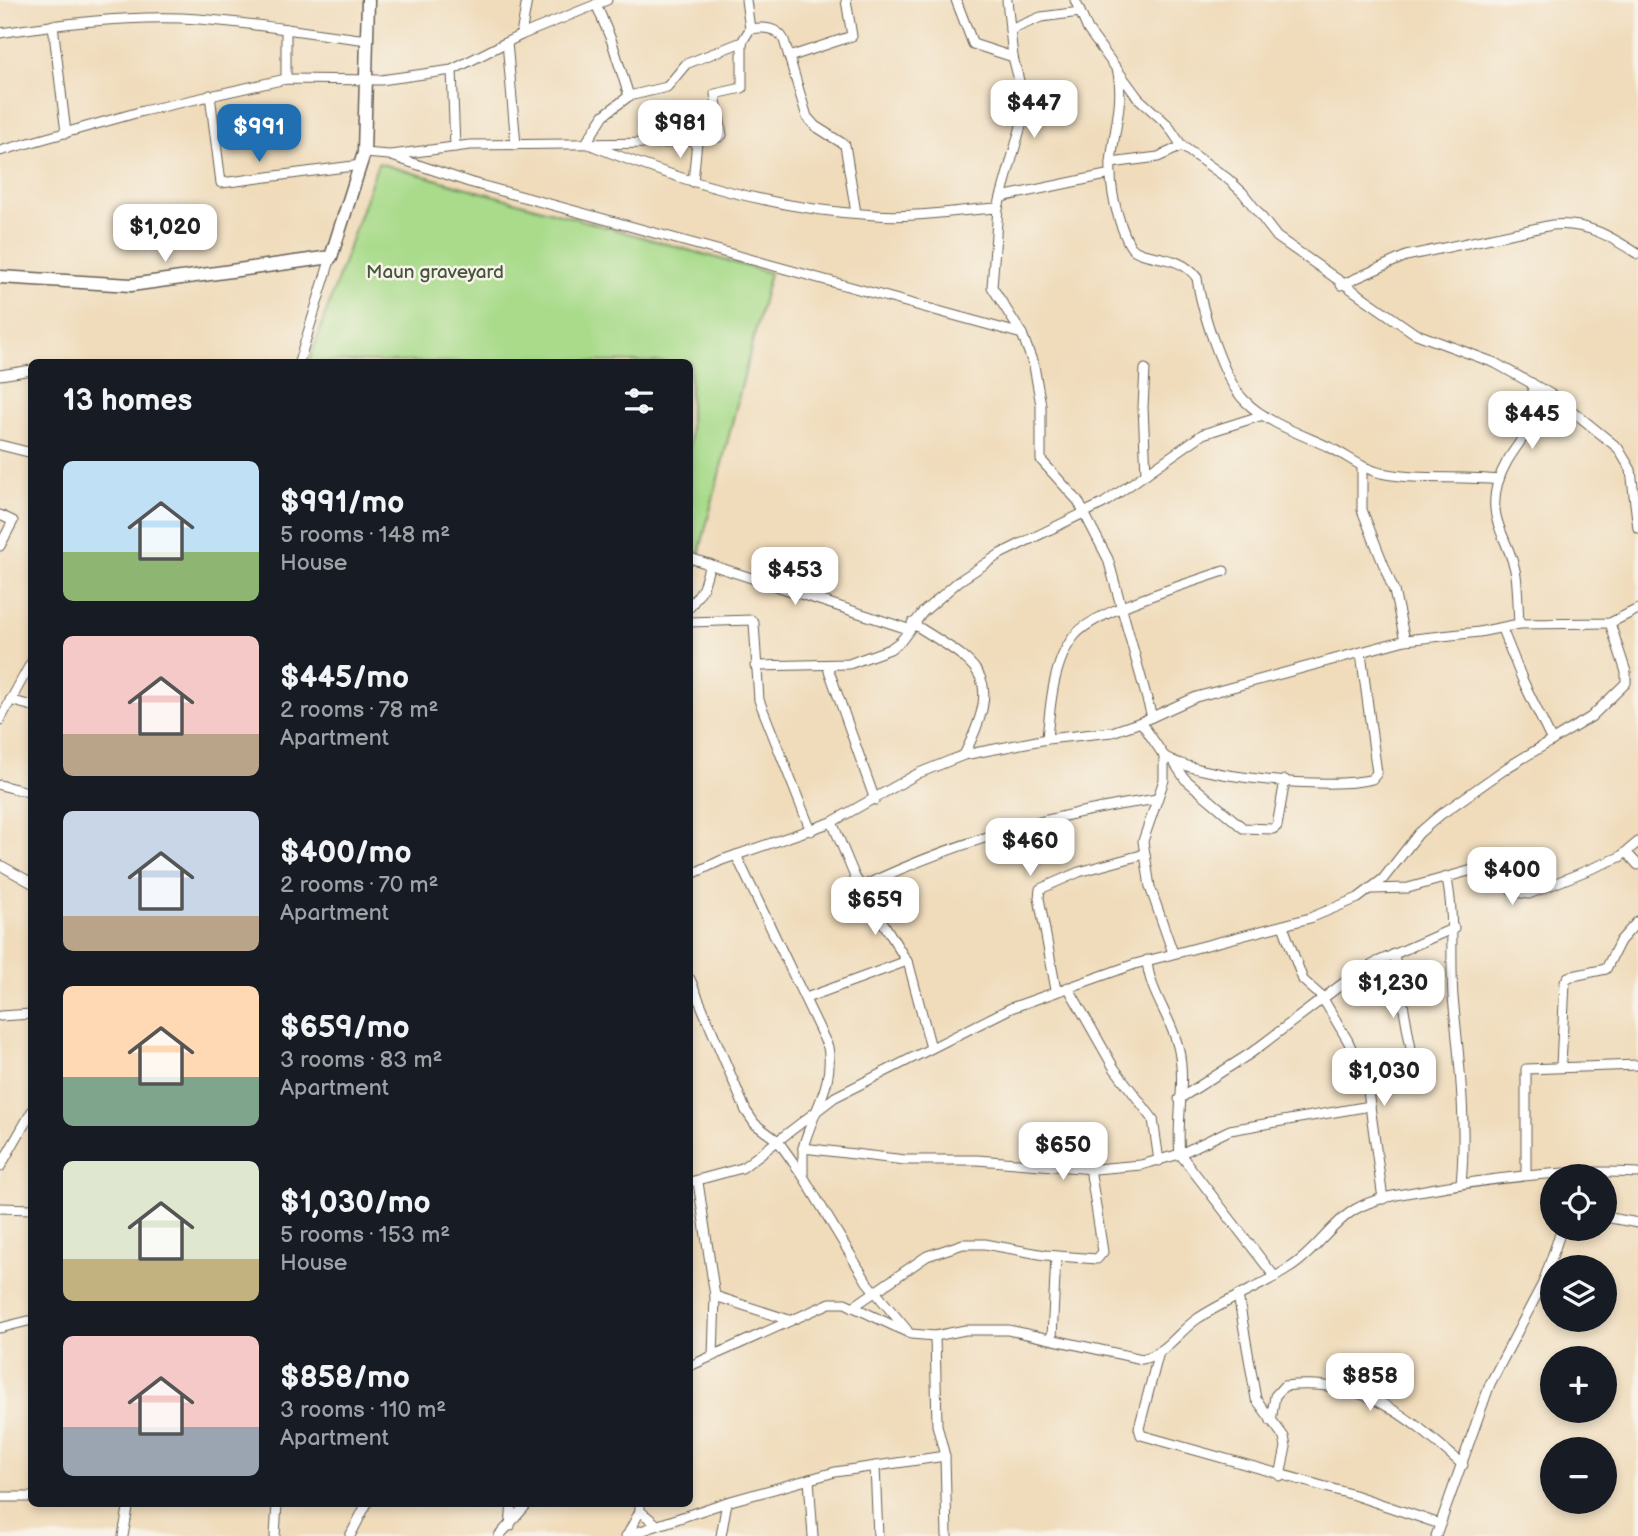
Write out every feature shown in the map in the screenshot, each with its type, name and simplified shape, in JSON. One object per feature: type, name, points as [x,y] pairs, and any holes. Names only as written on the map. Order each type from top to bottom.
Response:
[{"type":"street","points":[[300,359],[362,159],[368,81],[368,0]]},
{"type":"street","points":[[521,35],[527,0]]},
{"type":"street","points":[[0,151],[286,79],[368,81],[452,69],[521,35],[607,0]]},
{"type":"street","points":[[210,96],[221,183],[362,159],[455,147],[697,141],[722,135],[714,98],[717,93],[742,88],[742,42],[750,29],[746,0]]},
{"type":"street","points":[[789,57],[852,36],[846,0]]},
{"type":"street","points":[[956,0],[973,44],[1013,57]]},
{"type":"street","points":[[1007,0],[1013,57],[1026,108],[1000,197],[992,287],[1022,334],[1039,392],[1041,460],[1067,486],[1108,559],[1124,608],[1152,718]]},
{"type":"street","points":[[1075,0],[1118,72],[1142,102],[1167,124],[1182,146],[1228,178],[1277,237],[1341,285],[1415,332],[1495,363],[1569,406],[1623,454],[1631,470],[1638,528]]},
{"type":"street","points":[[596,5],[612,42],[629,96]]},
{"type":"street","points":[[1010,30],[1041,18],[1080,12]]},
{"type":"street","points":[[0,33],[53,25],[180,18],[368,40]]},
{"type":"street","points":[[53,25],[66,133]]},
{"type":"street","points":[[750,29],[765,27],[776,30],[784,40],[807,117],[815,126],[845,145],[856,213]]},
{"type":"street","points":[[286,29],[286,79]]},
{"type":"street","points":[[507,42],[516,145]]},
{"type":"street","points":[[586,143],[604,115],[629,96],[667,87],[686,64],[742,42]]},
{"type":"street","points":[[452,69],[455,147]]},
{"type":"street","points":[[1118,72],[1119,95],[1111,174],[1117,212],[1128,243],[1134,250],[1169,258],[1192,271],[1197,278],[1203,313],[1233,383],[1245,401],[1263,415],[1333,449],[1362,468],[1396,475],[1499,480]]},
{"type":"street","points":[[693,182],[697,141]]},
{"type":"street","points":[[586,143],[657,172],[693,182],[856,213],[895,216],[998,208]]},
{"type":"street","points":[[1111,163],[1158,157],[1182,146]]},
{"type":"street","points":[[389,155],[469,182],[1022,334]]},
{"type":"street","points":[[1000,197],[1111,174]]},
{"type":"street","points":[[1341,285],[1406,256],[1571,223],[1609,236],[1638,254]]},
{"type":"street","points":[[0,277],[131,285],[331,257]]},
{"type":"street","points":[[1145,369],[1143,407],[1146,474]]},
{"type":"street","points":[[0,375],[28,371]]},
{"type":"street","points":[[1519,624],[1516,575],[1496,523],[1499,480],[1535,417],[1536,403],[1532,383]]},
{"type":"street","points":[[755,666],[849,664],[880,654],[901,641],[910,626],[959,581],[992,559],[1083,514],[1215,427],[1263,415]]},
{"type":"street","points":[[0,445],[28,452]]},
{"type":"street","points":[[1362,468],[1362,510],[1394,591],[1405,640]]},
{"type":"street","points":[[0,515],[13,521],[0,546]]},
{"type":"street","points":[[693,559],[910,626],[972,662],[983,682],[985,704],[964,755]]},
{"type":"street","points":[[693,603],[703,588],[710,564]]},
{"type":"street","points":[[1047,739],[1054,687],[1065,653],[1075,635],[1088,624],[1124,608],[1224,570]]},
{"type":"street","points":[[693,874],[736,855],[832,822],[919,773],[964,755],[1047,739],[1095,735],[1152,718],[1196,697],[1405,640],[1502,629],[1519,624],[1610,623],[1638,609]]},
{"type":"street","points":[[693,622],[751,620],[755,630],[755,666],[763,714],[811,831]]},
{"type":"street","points":[[713,1356],[715,1296],[694,1182],[742,1168],[851,1088],[984,1019],[1056,990],[1147,960],[1283,926],[1338,907],[1371,890],[1419,832],[1508,766],[1591,717],[1626,683],[1626,672],[1610,623]]},
{"type":"street","points":[[1502,629],[1552,741]]},
{"type":"street","points":[[1141,722],[1164,757],[1175,764],[1216,774],[1285,780],[1367,781],[1377,774],[1361,653]]},
{"type":"street","points":[[827,665],[875,800]]},
{"type":"street","points":[[0,720],[28,668]]},
{"type":"street","points":[[10,700],[28,705]]},
{"type":"street","points":[[1164,757],[1164,780],[1145,831],[1145,854],[1150,887],[1172,953]]},
{"type":"street","points":[[1175,764],[1185,779],[1243,828],[1253,830],[1277,826],[1285,780]]},
{"type":"street","points":[[0,785],[28,792]]},
{"type":"street","points":[[861,887],[932,854],[1000,832],[1089,810],[1157,799]]},
{"type":"street","points":[[832,822],[861,887],[907,961],[931,1048]]},
{"type":"street","points":[[1371,890],[1408,888],[1476,869],[1489,872],[1515,892],[1529,894],[1627,853],[1638,842]]},
{"type":"street","points":[[1627,853],[1638,865]]},
{"type":"street","points":[[1056,990],[1040,889],[1079,872],[1145,854]]},
{"type":"street","points":[[736,855],[824,1035],[830,1058],[830,1072],[819,1109],[803,1148],[803,1176]]},
{"type":"street","points":[[0,866],[28,881]]},
{"type":"street","points":[[1447,879],[1454,928],[1452,970],[1464,1127],[1461,1184]]},
{"type":"street","points":[[1561,1066],[1565,982],[1568,977],[1606,969],[1620,941],[1638,921]]},
{"type":"street","points":[[1283,926],[1303,980],[1322,997],[1367,1083],[1383,1199]]},
{"type":"street","points":[[1179,1099],[1251,1053],[1322,997],[1364,969],[1454,928]]},
{"type":"street","points":[[1359,1064],[1408,1057],[1412,1054],[1394,954]]},
{"type":"street","points":[[1147,960],[1150,982],[1170,1021],[1180,1054],[1180,1154],[1275,1277]]},
{"type":"street","points":[[806,998],[907,961]]},
{"type":"street","points":[[693,986],[746,1111],[755,1124],[778,1141],[874,1290],[911,1334]]},
{"type":"street","points":[[1068,986],[1114,1068],[1153,1119],[1159,1161]]},
{"type":"street","points":[[0,1016],[28,1014]]},
{"type":"street","points":[[1526,1174],[1526,1071],[1561,1066],[1603,1069],[1638,1065]]},
{"type":"street","points":[[803,1148],[905,1160],[977,1160],[1090,1168],[1159,1161],[1230,1130],[1370,1106]]},
{"type":"street","points":[[0,1167],[28,1118]]},
{"type":"street","points":[[853,1307],[927,1256],[963,1244],[985,1244],[1056,1256],[1097,1259],[1102,1256],[1090,1168]]},
{"type":"street","points":[[1617,1173],[1638,1173]]},
{"type":"street","points":[[693,1365],[831,1303],[845,1303],[911,1334],[934,1336],[987,1328],[1052,1338],[1132,1358],[1150,1357],[1195,1320],[1275,1277],[1307,1256],[1356,1209],[1383,1199],[1461,1184],[1540,1174]]},
{"type":"street","points":[[0,1208],[28,1209]]},
{"type":"street","points":[[1617,1219],[1638,1223]]},
{"type":"street","points":[[1436,1536],[1490,1384],[1543,1283],[1558,1241]]},
{"type":"street","points":[[1052,1338],[1056,1256]]},
{"type":"street","points":[[1238,1295],[1256,1399],[1284,1437],[1286,1447],[1280,1476]]},
{"type":"street","points":[[715,1296],[789,1320]]},
{"type":"street","points":[[0,1328],[28,1321]]},
{"type":"street","points":[[934,1336],[937,1425],[944,1456],[947,1536]]},
{"type":"street","points":[[1159,1352],[1139,1428],[1141,1435],[1354,1495],[1440,1524]]},
{"type":"street","points":[[1271,1421],[1275,1396],[1284,1386],[1350,1389],[1403,1415],[1463,1465]]},
{"type":"street","points":[[627,1535],[808,1479],[875,1465],[944,1456]]},
{"type":"street","points":[[875,1465],[878,1536]]},
{"type":"street","points":[[808,1479],[813,1536]]},
{"type":"street","points":[[0,1497],[28,1497]]},
{"type":"street","points":[[721,1536],[727,1502]]},
{"type":"street","points":[[123,1536],[128,1507]]},
{"type":"street","points":[[275,1536],[278,1507]]},
{"type":"street","points":[[350,1536],[365,1507]]},
{"type":"street","points":[[510,1527],[512,1507]]},
{"type":"street","points":[[499,1536],[510,1527],[525,1507]]},
{"type":"street","points":[[627,1535],[640,1507],[656,1524]]},
{"type":"green space","name":"Maun graveyard","points":[[378,163],[770,273],[697,562],[693,561],[693,359],[310,359]]}]
